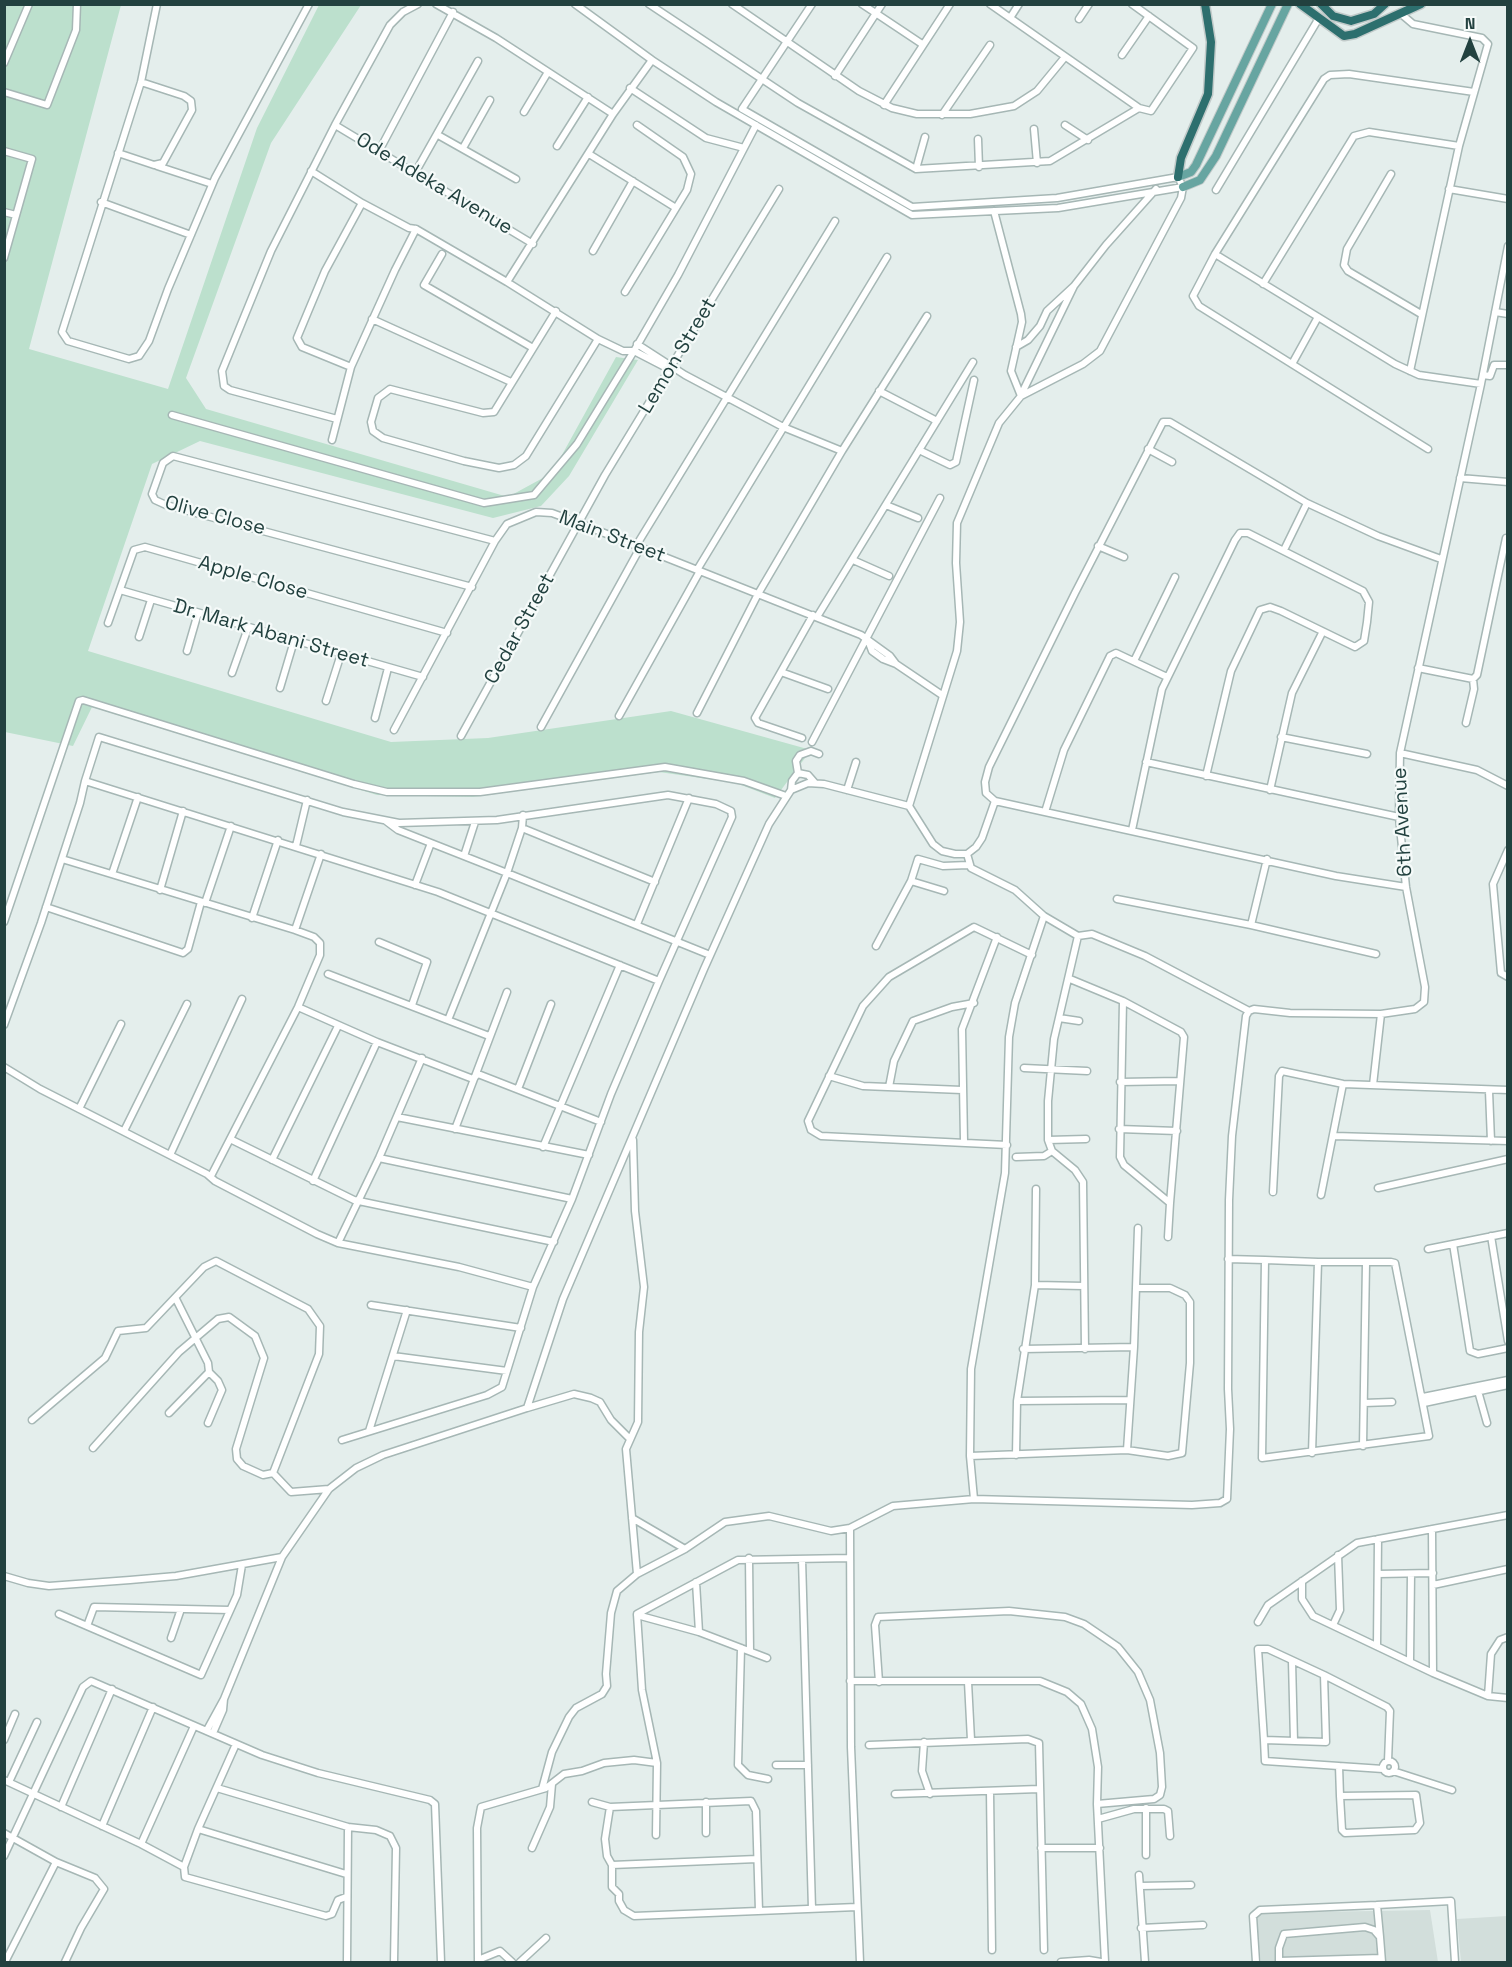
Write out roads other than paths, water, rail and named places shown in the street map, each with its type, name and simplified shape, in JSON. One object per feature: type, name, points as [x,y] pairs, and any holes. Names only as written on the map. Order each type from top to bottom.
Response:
[{"type":"highway","points":[[1174,177],[1208,94],[1211,42],[1205,4]]},
{"type":"highway","points":[[1300,4],[1340,34],[1349,36],[1421,4]]},
{"type":"highway","points":[[1321,4],[1333,16],[1351,21],[1374,14],[1385,4]]},
{"type":"main road","points":[[1174,177],[1191,172],[1196,165],[1272,4]]},
{"type":"main road","points":[[1183,187],[1200,180],[1216,156],[1288,4]]},
{"type":"street","points":[[4,63],[29,4]]},
{"type":"street","points":[[4,92],[47,105],[76,30],[77,4]]},
{"type":"street","points":[[158,4],[141,82],[101,202],[62,332],[68,341],[129,359],[139,356],[149,341],[212,184],[309,4]]},
{"type":"street","points":[[337,419],[240,393],[224,386],[222,380],[224,363],[267,261],[335,125],[390,25],[402,12],[418,4]]},
{"type":"street","points":[[436,4],[453,12],[613,114]]},
{"type":"street","points":[[575,4],[652,60],[756,125],[912,215],[1058,208],[1183,187]]},
{"type":"street","points":[[649,4],[762,80],[916,169],[1037,163],[1063,155],[1139,108]]},
{"type":"street","points":[[732,4],[744,8],[786,43],[835,76],[884,105],[917,114],[988,112],[1023,102],[1041,87],[1065,57]]},
{"type":"street","points":[[812,4],[742,109],[912,207],[1057,198],[1174,177]]},
{"type":"street","points":[[862,4],[922,45]]},
{"type":"street","points":[[835,76],[882,4]]},
{"type":"street","points":[[884,105],[950,4]]},
{"type":"street","points":[[990,4],[1139,108],[1154,110],[1193,48],[1132,4]]},
{"type":"street","points":[[1010,18],[1019,4]]},
{"type":"street","points":[[1079,19],[1089,4]]},
{"type":"street","points":[[379,151],[453,12]]},
{"type":"street","points":[[1400,13],[1413,24],[1485,40],[1488,47],[1459,146],[1410,371]]},
{"type":"street","points":[[1122,55],[1149,16]]},
{"type":"street","points":[[1216,190],[1319,18]]},
{"type":"street","points":[[942,115],[990,45]]},
{"type":"street","points":[[507,282],[613,114],[652,60]]},
{"type":"street","points":[[415,173],[478,61]]},
{"type":"street","points":[[524,112],[548,72]]},
{"type":"street","points":[[1428,448],[1194,300],[1194,291],[1320,82],[1327,76],[1349,74],[1474,92]]},
{"type":"street","points":[[141,82],[184,96],[193,105],[163,163],[154,165]]},
{"type":"street","points":[[630,88],[705,138],[744,148]]},
{"type":"street","points":[[557,146],[588,97]]},
{"type":"street","points":[[463,148],[490,100]]},
{"type":"street","name":"Ode Adeka Avenue","points":[[335,125],[533,244]]},
{"type":"street","points":[[625,292],[690,182],[689,165],[673,149],[637,125]]},
{"type":"street","points":[[172,416],[484,503],[534,495],[577,444],[635,348],[678,275],[756,125]]},
{"type":"street","points":[[1065,125],[1088,140]]},
{"type":"street","points":[[1034,129],[1037,163]]},
{"type":"street","points":[[1263,284],[1354,136],[1369,132],[1459,146]]},
{"type":"street","points":[[438,135],[516,179]]},
{"type":"street","points":[[916,169],[925,137]]},
{"type":"street","points":[[978,139],[979,167]]},
{"type":"street","points":[[4,151],[32,159],[4,258]]},
{"type":"street","points":[[118,153],[212,184]]},
{"type":"street","points":[[589,153],[676,208]]},
{"type":"street","points":[[311,171],[362,203],[408,228],[416,229],[507,282],[598,339],[623,351],[635,348],[783,428],[842,451]]},
{"type":"street","points":[[1391,174],[1347,249],[1344,264],[1348,271],[1421,314]]},
{"type":"street","points":[[1174,177],[1183,187]]},
{"type":"street","points":[[909,806],[960,635],[956,563],[957,523],[999,423],[1021,396],[1074,286],[1101,251],[1155,190],[1174,177]]},
{"type":"street","points":[[593,251],[633,182]]},
{"type":"street","points":[[1021,396],[1083,364],[1100,351],[1181,198],[1183,187]]},
{"type":"street","name":"Lemon Street","points":[[579,522],[605,475],[779,189]]},
{"type":"street","points":[[1449,189],[1508,199]]},
{"type":"street","points":[[101,202],[190,235]]},
{"type":"street","points":[[351,367],[302,347],[297,338],[325,271],[362,203]]},
{"type":"street","points":[[994,211],[1021,314],[1011,372],[1021,396]]},
{"type":"street","points":[[4,212],[16,216]]},
{"type":"street","points":[[541,727],[638,547],[835,221]]},
{"type":"street","points":[[332,440],[351,367],[416,229]]},
{"type":"street","name":"6th Avenue","points":[[1078,936],[1092,934],[1145,956],[1249,1011],[1381,1014],[1420,1007],[1425,996],[1406,887],[1399,817],[1400,753],[1483,375],[1508,246]]},
{"type":"street","points":[[442,254],[424,285],[533,348]]},
{"type":"street","points":[[1215,254],[1410,371],[1481,384]]},
{"type":"street","points":[[619,716],[699,571],[887,257]]},
{"type":"street","points":[[1016,347],[1028,340],[1040,326],[1047,311],[1067,290],[1074,286]]},
{"type":"street","points":[[556,311],[494,411],[483,413],[395,389],[386,390],[378,398],[371,426],[376,435],[464,461],[499,468],[514,465],[526,456],[598,339]]},
{"type":"street","points":[[1495,312],[1508,314]]},
{"type":"street","points":[[696,713],[758,594],[842,451],[927,316]]},
{"type":"street","points":[[1292,364],[1318,317]]},
{"type":"street","points":[[372,320],[511,382]]},
{"type":"street","points":[[802,738],[756,721],[781,672],[853,560],[973,362]]},
{"type":"street","points":[[1483,375],[1490,375],[1494,365],[1508,365]]},
{"type":"street","points":[[919,450],[950,465],[956,462],[974,380]]},
{"type":"street","points":[[879,391],[937,421]]},
{"type":"street","points":[[1406,887],[1336,876],[995,801],[988,796],[984,788],[989,767],[1160,424],[1170,422],[1307,503],[1378,536],[1441,559]]},
{"type":"street","points":[[1148,449],[1172,462]]},
{"type":"street","name":"Olive Close","points":[[472,587],[166,505],[155,500],[152,494],[163,463],[173,456],[495,541]]},
{"type":"street","points":[[1460,477],[1508,482]]},
{"type":"street","points":[[812,742],[940,498]]},
{"type":"street","points":[[1284,550],[1307,503]]},
{"type":"street","points":[[886,505],[918,518]]},
{"type":"street","name":"Main Street","points":[[394,730],[495,541],[507,524],[536,512],[552,513],[579,522],[867,639],[872,651],[896,664],[942,696]]},
{"type":"street","name":"Cedar Street","points":[[461,736],[579,522]]},
{"type":"street","points":[[1132,830],[1156,710],[1167,677],[1237,536],[1248,533],[1367,595],[1369,602],[1367,622],[1361,645],[1351,646],[1270,607],[1260,610],[1231,671],[1206,776]]},
{"type":"street","points":[[1466,723],[1474,689],[1473,679],[1477,675],[1504,566],[1506,538]]},
{"type":"street","points":[[1098,546],[1124,557]]},
{"type":"street","name":"Apple Close","points":[[108,623],[134,550],[145,547],[447,633]]},
{"type":"street","points":[[853,560],[889,576]]},
{"type":"street","points":[[1134,661],[1174,577]]},
{"type":"street","name":"Dr. Mark Abani Street","points":[[120,590],[423,678]]},
{"type":"street","points":[[139,637],[151,600]]},
{"type":"street","points":[[187,651],[198,613]]},
{"type":"street","points":[[232,673],[248,628]]},
{"type":"street","points":[[1270,790],[1292,693],[1322,633]]},
{"type":"street","points":[[280,688],[294,641]]},
{"type":"street","points":[[1045,812],[1064,750],[1110,656],[1116,653],[1167,677]]},
{"type":"street","points":[[326,701],[341,654]]},
{"type":"street","points":[[375,718],[388,668]]},
{"type":"street","points":[[1418,668],[1473,679]]},
{"type":"street","points":[[781,672],[828,689]]},
{"type":"street","points":[[4,922],[79,701],[83,700],[343,781],[387,792],[480,792],[665,767],[751,783],[786,796]]},
{"type":"street","points":[[4,1025],[62,859],[99,737],[307,800],[386,821],[475,822],[668,795],[727,807],[732,817],[659,981],[572,1199],[533,1287],[502,1387],[497,1391],[342,1440]]},
{"type":"street","points":[[1281,737],[1367,754]]},
{"type":"street","points":[[791,790],[792,781],[798,773],[796,761],[800,755],[811,751],[819,754]]},
{"type":"street","points":[[1400,753],[1477,770],[1508,786]]},
{"type":"street","points":[[847,790],[856,762]]},
{"type":"street","points":[[1146,762],[1399,817]]},
{"type":"street","points":[[798,773],[808,775],[815,783]]},
{"type":"street","points":[[85,781],[415,885],[659,981]]},
{"type":"street","points":[[527,1408],[563,1299],[710,955],[769,824],[786,796],[801,784],[815,783],[909,806],[937,848],[948,853],[967,854]]},
{"type":"street","points":[[112,874],[138,797]]},
{"type":"street","points":[[637,924],[689,798]]},
{"type":"street","points":[[296,846],[307,800]]},
{"type":"street","points":[[968,865],[967,854],[982,838],[995,801]]},
{"type":"street","points":[[160,890],[183,811]]},
{"type":"street","points":[[448,1020],[507,873],[522,828],[523,815]]},
{"type":"street","points":[[386,821],[398,830],[710,955]]},
{"type":"street","points":[[464,856],[475,822]]},
{"type":"street","points":[[46,907],[183,953],[188,949],[231,826]]},
{"type":"street","points":[[522,828],[656,882]]},
{"type":"street","points":[[252,918],[278,840]]},
{"type":"street","points":[[415,885],[431,843]]},
{"type":"street","points":[[1508,850],[1493,884],[1501,973],[1508,977]]},
{"type":"street","points":[[295,930],[321,854]]},
{"type":"street","points":[[876,946],[911,881],[915,861],[920,858],[943,867],[968,865],[1015,891],[1044,916],[1078,936],[1050,1068],[1048,1140],[1052,1151],[1076,1170],[1083,1182],[1085,1349]]},
{"type":"street","points":[[62,859],[295,930],[314,937],[322,948],[298,1007],[211,1176]]},
{"type":"street","points":[[1251,926],[1267,859]]},
{"type":"street","points":[[911,881],[944,891]]},
{"type":"street","points":[[1117,900],[1251,926],[1376,954]]},
{"type":"street","points":[[974,1499],[970,1456],[971,1369],[1002,1194],[1007,1145],[1009,1037],[1015,1003],[1044,916]]},
{"type":"street","points":[[1007,1145],[815,1134],[808,1126],[808,1121],[863,1006],[879,986],[968,928],[980,929],[1032,955]]},
{"type":"street","points":[[964,1141],[962,1029],[974,1003],[997,937]]},
{"type":"street","points":[[379,942],[428,962],[412,1005]]},
{"type":"street","points":[[543,1147],[620,965]]},
{"type":"street","points":[[328,974],[489,1036]]},
{"type":"street","points":[[1070,979],[1123,1001],[1181,1032],[1184,1043],[1179,1081],[1168,1237]]},
{"type":"street","points":[[455,1130],[507,992]]},
{"type":"street","points":[[170,1155],[242,999]]},
{"type":"street","points":[[1123,1001],[1119,1130],[1121,1161],[1170,1203]]},
{"type":"street","points":[[889,1087],[894,1061],[913,1021],[952,1007],[974,1003]]},
{"type":"street","points":[[124,1131],[187,1004]]},
{"type":"street","points":[[518,1089],[551,1004]]},
{"type":"street","points":[[298,1007],[377,1042],[473,1079]]},
{"type":"street","points":[[542,1789],[552,1752],[569,1718],[576,1708],[605,1691],[611,1612],[616,1591],[637,1574],[685,1549],[730,1520],[769,1516],[829,1532],[850,1528],[893,1506],[974,1499],[1192,1505],[1209,1504],[1227,1499],[1230,1429],[1228,1259],[1232,1136],[1246,1016],[1249,1011]]},
{"type":"street","points":[[1373,1085],[1381,1014]]},
{"type":"street","points":[[1059,1018],[1079,1021]]},
{"type":"street","points":[[79,1108],[120,1024]]},
{"type":"street","points":[[272,1160],[339,1026]]},
{"type":"street","points":[[313,1181],[377,1042]]},
{"type":"street","points":[[338,1243],[379,1158],[422,1058]]},
{"type":"street","points":[[4,1067],[211,1176],[215,1181],[338,1243],[459,1268],[533,1287]]},
{"type":"street","points":[[1024,1068],[1087,1071]]},
{"type":"street","points":[[1273,1192],[1279,1076],[1282,1071],[1343,1084],[1508,1090]]},
{"type":"street","points":[[473,1079],[478,1074],[602,1122]]},
{"type":"street","points":[[829,1076],[862,1086],[962,1090]]},
{"type":"street","points":[[1120,1082],[1179,1081]]},
{"type":"street","points":[[1321,1195],[1343,1084]]},
{"type":"street","points":[[1489,1091],[1491,1141]]},
{"type":"street","points":[[397,1117],[589,1155]]},
{"type":"street","points":[[1119,1130],[1176,1131]]},
{"type":"street","points":[[1334,1136],[1508,1141]]},
{"type":"street","points":[[633,1138],[635,1211],[644,1287],[639,1332],[639,1416],[627,1449],[637,1574]]},
{"type":"street","points":[[230,1139],[358,1201],[554,1242]]},
{"type":"street","points":[[1048,1140],[1086,1140]]},
{"type":"street","points":[[1016,1157],[1044,1156],[1052,1151]]},
{"type":"street","points":[[379,1158],[572,1199]]},
{"type":"street","points":[[1378,1188],[1508,1159]]},
{"type":"street","points":[[1016,1455],[1017,1401],[1023,1348],[1035,1285],[1036,1189]]},
{"type":"street","points":[[1126,1450],[1134,1347],[1138,1228]]},
{"type":"street","points":[[1428,1249],[1508,1233]]},
{"type":"street","points":[[1491,1236],[1508,1341]]},
{"type":"street","points":[[1453,1244],[1470,1351],[1478,1354],[1508,1348]]},
{"type":"street","points":[[1228,1259],[1391,1262],[1397,1266],[1429,1432],[1427,1437],[1265,1458],[1260,1455],[1265,1260]]},
{"type":"street","points":[[32,1420],[105,1358],[118,1331],[146,1328],[204,1268],[216,1262],[308,1309],[314,1315],[321,1337],[319,1354],[273,1473]]},
{"type":"street","points":[[1312,1452],[1318,1262]]},
{"type":"street","points":[[1363,1446],[1366,1263]]},
{"type":"street","points":[[1035,1285],[1084,1286]]},
{"type":"street","points":[[970,1456],[1126,1450],[1168,1456],[1182,1454],[1190,1363],[1190,1302],[1185,1295],[1170,1288],[1137,1288]]},
{"type":"street","points":[[176,1299],[208,1363],[209,1372],[218,1381],[222,1390],[208,1424]]},
{"type":"street","points":[[371,1305],[521,1328]]},
{"type":"street","points":[[369,1431],[407,1310]]},
{"type":"street","points":[[93,1448],[194,1339],[224,1316],[229,1317],[255,1336],[263,1351],[263,1366],[236,1449],[243,1466],[263,1475],[273,1473]]},
{"type":"street","points":[[1023,1348],[1134,1347]]},
{"type":"street","points":[[393,1356],[507,1371]]},
{"type":"street","points":[[169,1413],[209,1372]]},
{"type":"street","points":[[1423,1400],[1508,1380]]},
{"type":"street","points":[[1423,1400],[1508,1385]]},
{"type":"street","points":[[1478,1391],[1487,1423]]},
{"type":"street","points":[[210,1732],[282,1557],[329,1489],[356,1468],[383,1455],[574,1394],[600,1402],[611,1420],[630,1439]]},
{"type":"street","points":[[1017,1401],[1130,1400]]},
{"type":"street","points":[[1364,1403],[1392,1402]]},
{"type":"street","points":[[273,1473],[291,1492],[329,1489]]},
{"type":"street","points":[[1258,1622],[1269,1605],[1357,1543],[1508,1515]]},
{"type":"street","points":[[632,1518],[685,1549]]},
{"type":"street","points":[[850,1528],[850,1681],[860,1962]]},
{"type":"street","points":[[1432,1529],[1433,1672]]},
{"type":"street","points":[[1377,1645],[1378,1539]]},
{"type":"street","points":[[1333,1625],[1340,1610],[1338,1555]]},
{"type":"street","points":[[4,1576],[49,1586],[176,1576],[282,1557]]},
{"type":"street","points":[[637,1615],[738,1560],[749,1558],[850,1558]]},
{"type":"street","points":[[749,1558],[750,1651]]},
{"type":"street","points":[[802,1559],[812,1909]]},
{"type":"street","points":[[59,1614],[201,1675],[237,1595],[242,1565]]},
{"type":"street","points":[[1433,1585],[1508,1569]]},
{"type":"street","points":[[1378,1574],[1432,1573]]},
{"type":"street","points":[[1410,1660],[1411,1574]]},
{"type":"street","points":[[1302,1581],[1302,1599],[1313,1616],[1488,1696],[1508,1698]]},
{"type":"street","points":[[696,1582],[699,1632]]},
{"type":"street","points":[[87,1626],[94,1607],[230,1610]]},
{"type":"street","points":[[171,1638],[181,1609]]},
{"type":"street","points":[[879,1682],[875,1625],[878,1617],[1009,1611],[1065,1617],[1084,1624],[1118,1647],[1138,1672],[1150,1700],[1160,1753],[1160,1795],[1154,1799],[1098,1804]]},
{"type":"street","points":[[637,1615],[699,1632],[767,1658]]},
{"type":"street","points":[[637,1615],[642,1690],[657,1763],[656,1835]]},
{"type":"street","points":[[1488,1696],[1491,1654],[1500,1640],[1508,1637]]},
{"type":"street","points":[[741,1648],[738,1765],[743,1772],[768,1779]]},
{"type":"street","points":[[1383,1769],[1384,1763],[1388,1761],[1390,1711],[1387,1707],[1268,1649],[1258,1649],[1265,1761],[1383,1769],[1387,1773],[1393,1772],[1452,1790]]},
{"type":"street","points":[[1292,1661],[1294,1741]]},
{"type":"street","points":[[1264,1740],[1326,1742],[1324,1675]]},
{"type":"street","points":[[4,1857],[35,1795],[83,1687],[91,1681],[236,1744],[318,1773],[430,1800],[435,1804],[441,1962]]},
{"type":"street","points":[[850,1681],[1040,1681],[1053,1684],[1075,1698],[1088,1718],[1095,1742],[1099,1776],[1098,1819],[1106,1962]]},
{"type":"street","points":[[968,1682],[971,1740]]},
{"type":"street","points":[[61,1807],[112,1689]]},
{"type":"street","points":[[102,1826],[153,1707]]},
{"type":"street","points":[[4,1740],[15,1714]]},
{"type":"street","points":[[37,1722],[7,1781],[141,1844],[184,1868]]},
{"type":"street","points":[[141,1844],[194,1726]]},
{"type":"street","points":[[869,1745],[1028,1739],[1039,1743],[1044,1950]]},
{"type":"street","points":[[924,1742],[922,1771],[930,1794]]},
{"type":"street","points":[[236,1744],[198,1829],[184,1868],[185,1877],[326,1916],[332,1914],[336,1902],[346,1897]]},
{"type":"street","points":[[512,1962],[500,1951],[478,1961],[476,1912],[479,1809],[486,1803],[542,1789],[564,1774],[604,1763],[634,1760],[657,1763]]},
{"type":"street","points":[[1388,1761],[1395,1766],[1393,1772]]},
{"type":"street","points":[[776,1765],[808,1765]]},
{"type":"street","points":[[1339,1766],[1340,1796],[1342,1830],[1345,1833],[1415,1830],[1420,1824],[1416,1795],[1340,1796]]},
{"type":"street","points":[[532,1848],[550,1807],[552,1784]]},
{"type":"street","points":[[217,1788],[348,1827],[385,1832],[395,1843],[394,1962]]},
{"type":"street","points":[[895,1794],[1039,1789]]},
{"type":"street","points":[[990,1791],[992,1950]]},
{"type":"street","points":[[592,1802],[610,1807],[746,1800],[755,1805],[759,1911]]},
{"type":"street","points":[[706,1802],[706,1833]]},
{"type":"street","points":[[610,1807],[605,1839],[607,1856],[612,1865],[612,1887],[619,1894],[619,1901],[624,1910],[634,1916],[857,1907]]},
{"type":"street","points":[[1146,1808],[1146,1855]]},
{"type":"street","points":[[1098,1819],[1134,1809],[1168,1811],[1170,1836]]},
{"type":"street","points":[[347,1962],[348,1827]]},
{"type":"street","points":[[198,1829],[346,1874]]},
{"type":"street","points":[[4,1833],[57,1862],[95,1878],[104,1889],[81,1928],[66,1962]]},
{"type":"street","points":[[1041,1848],[1100,1848]]},
{"type":"street","points":[[612,1865],[757,1859]]},
{"type":"street","points":[[5,1962],[57,1862]]},
{"type":"street","points":[[1139,1875],[1145,1962]]},
{"type":"street","points":[[1140,1886],[1191,1885]]},
{"type":"street","points":[[1256,1962],[1253,1916],[1260,1910],[1450,1901],[1455,1962]]},
{"type":"street","points":[[1377,1905],[1380,1936],[1382,1960],[1279,1962],[1280,1939],[1284,1934],[1291,1932],[1365,1928],[1374,1930],[1380,1936]]},
{"type":"street","points":[[1141,1928],[1203,1925]]},
{"type":"street","points":[[520,1962],[546,1938]]},
{"type":"street","points":[[1061,1962],[1089,1960],[1101,1962]]}]
